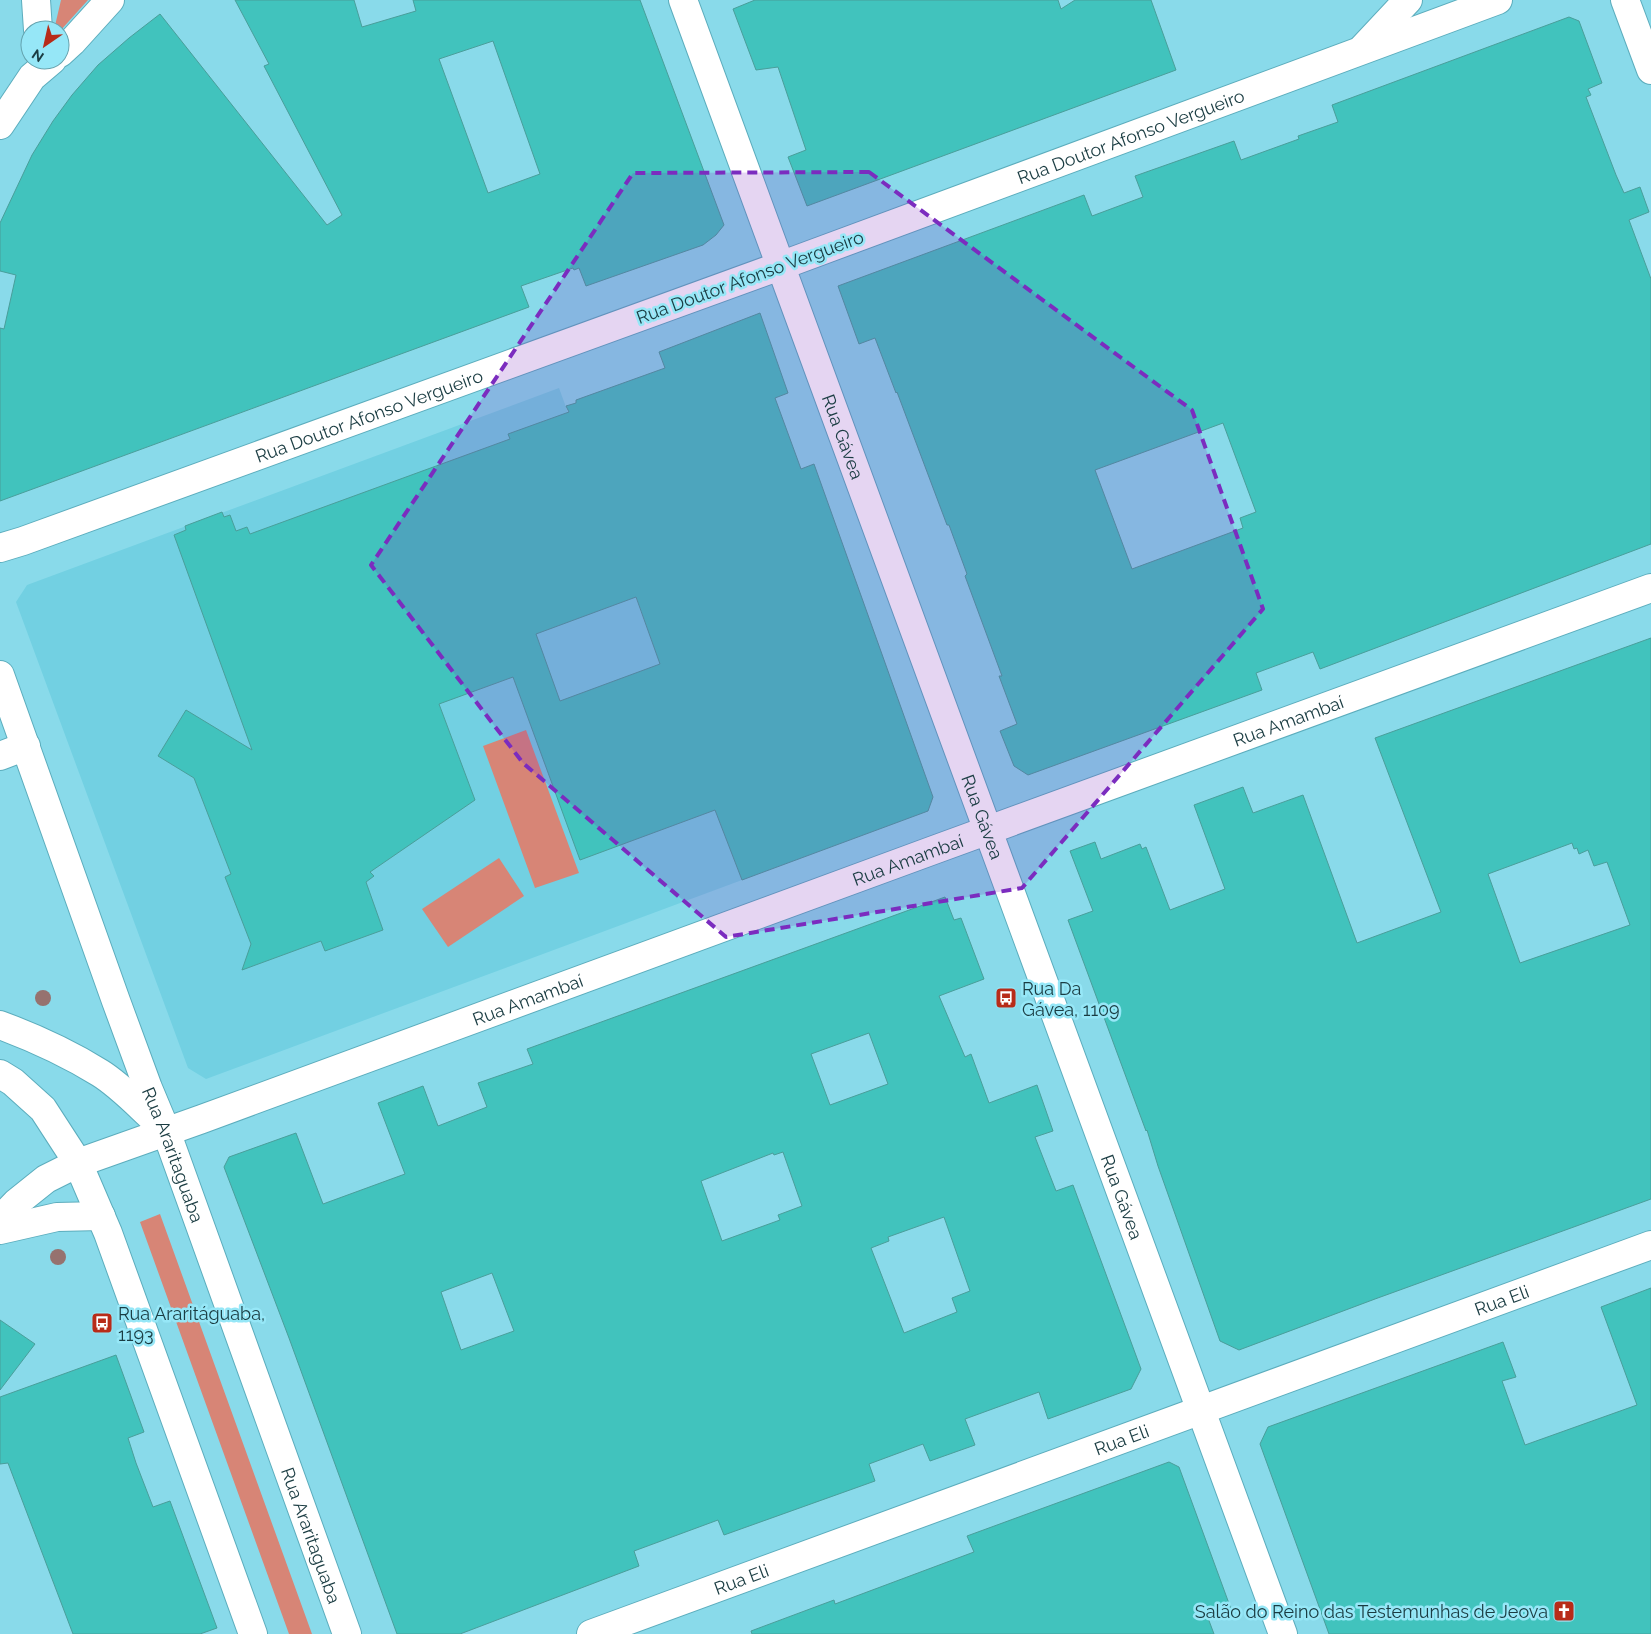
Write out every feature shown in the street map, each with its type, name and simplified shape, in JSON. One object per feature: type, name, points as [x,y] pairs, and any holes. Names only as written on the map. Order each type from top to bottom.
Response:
[{"type":"street","points":[[36,0],[37,20]]},
{"type":"street","points":[[70,44],[110,0]]},
{"type":"street","name":"Rua Gávea","points":[[683,0],[1283,1634]]},
{"type":"street","points":[[1359,52],[1408,0]]},
{"type":"street","name":"Rua Doutor Afonso Vergueiro","points":[[0,548],[42,535],[780,266],[1498,0]]},
{"type":"street","points":[[1625,0],[1651,70]]},
{"type":"street","points":[[0,126],[36,70]]},
{"type":"street","name":"Rua Amambaí","points":[[0,1220],[16,1203],[46,1179],[78,1163],[1651,588]]},
{"type":"street","name":"Rua Araritaguaba","points":[[0,675],[116,1001],[166,1131],[348,1634]]},
{"type":"street","points":[[0,756],[26,746]]},
{"type":"street","points":[[0,1025],[34,1037],[101,1074],[128,1095],[166,1131]]},
{"type":"street","points":[[0,1074],[13,1082],[43,1109],[78,1163],[101,1216],[252,1634]]},
{"type":"street","points":[[0,1230],[58,1217],[101,1216]]},
{"type":"street","name":"Rua Eli","points":[[591,1634],[1651,1246]]},
{"type":"highlighted area","points":[[869,172],[1192,410],[1263,609],[1022,888],[726,937],[523,763],[371,565],[633,173]]},
{"type":"shaded area","points":[[61,0],[88,0],[70,20],[56,20]]},
{"type":"shaded area","points":[[559,388],[667,683],[742,880],[206,1079],[188,1068],[16,602],[27,585]]},
{"type":"shaded area","points":[[526,730],[579,873],[535,888],[483,746]]},
{"type":"shaded area","points":[[499,858],[524,896],[448,947],[422,909]]},
{"type":"shaded area","points":[[160,1214],[312,1634],[289,1634],[140,1222]]},
{"type":"building","points":[[235,0],[354,0],[362,27],[416,11],[413,0],[640,0],[724,225],[716,235],[703,245],[586,286],[579,268],[574,270],[573,268],[521,286],[529,307],[0,501],[0,328],[4,329],[16,275],[0,271],[0,223],[32,155],[72,95],[98,65],[160,14],[327,225],[342,215],[264,66],[269,64]],"holes":[[[493,41],[540,174],[488,193],[439,59]]]},
{"type":"building","points":[[755,0],[1058,0],[1061,9],[1075,0],[1151,0],[1176,70],[807,206],[788,157],[806,150],[778,67],[756,70],[733,9]]},
{"type":"building","points":[[1569,17],[1579,21],[1602,83],[1588,89],[1591,95],[1586,97],[1624,193],[1640,187],[1649,212],[1629,220],[1651,279],[1651,544],[1320,669],[1313,652],[1256,673],[1262,690],[1028,775],[1014,766],[1000,731],[1017,724],[999,676],[1002,676],[965,576],[967,574],[949,525],[947,525],[875,338],[859,344],[838,286],[1084,195],[1092,216],[1143,197],[1135,176],[1234,141],[1241,160],[1299,139],[1298,136],[1338,122],[1332,105]],"holes":[[[1223,423],[1256,512],[1240,518],[1243,528],[1132,569],[1095,470]]]},
{"type":"building","points":[[760,313],[788,393],[775,398],[801,469],[814,464],[933,797],[928,811],[742,880],[715,810],[580,860],[513,677],[439,704],[475,800],[370,872],[374,876],[366,882],[383,930],[325,951],[321,941],[242,970],[251,944],[225,877],[231,874],[194,778],[158,756],[186,710],[252,750],[174,535],[186,530],[185,526],[222,512],[224,517],[230,515],[236,531],[247,527],[250,534],[510,439],[508,434],[569,412],[566,406],[576,403],[576,400],[665,368],[659,352]],"holes":[[[636,597],[660,664],[560,701],[536,634]]]},
{"type":"building","points":[[1651,638],[1651,1199],[1239,1350],[1220,1341],[1147,1130],[1068,920],[1093,911],[1070,851],[1095,842],[1101,859],[1140,844],[1142,849],[1146,847],[1170,910],[1225,889],[1194,805],[1243,787],[1253,813],[1303,795],[1357,943],[1441,912],[1375,738]],"holes":[[[1572,843],[1574,849],[1577,848],[1579,854],[1588,850],[1594,866],[1607,862],[1630,925],[1520,963],[1488,874]]]},
{"type":"building","points":[[945,897],[954,920],[961,918],[984,979],[939,996],[965,1057],[971,1054],[989,1103],[1037,1085],[1053,1131],[1035,1137],[1056,1191],[1073,1185],[1141,1369],[1131,1389],[1048,1419],[1039,1392],[965,1419],[975,1445],[930,1461],[923,1444],[869,1464],[875,1481],[724,1535],[718,1520],[634,1551],[639,1566],[460,1634],[397,1634],[289,1338],[224,1167],[229,1157],[296,1133],[323,1204],[405,1174],[378,1103],[423,1086],[438,1126],[487,1107],[478,1083],[533,1064],[527,1049]],"holes":[[[869,1033],[888,1084],[830,1105],[811,1054]],[[783,1152],[802,1206],[778,1215],[780,1220],[722,1241],[701,1181],[773,1153],[774,1155]],[[944,1217],[970,1291],[952,1298],[957,1312],[904,1333],[871,1248],[889,1241],[888,1237]],[[492,1273],[514,1331],[461,1350],[441,1292]]]},
{"type":"building","points":[[1651,1288],[1651,1634],[1329,1634],[1260,1444],[1268,1427],[1503,1342],[1516,1377],[1502,1381],[1525,1445],[1637,1405],[1601,1307]]},
{"type":"building","points":[[0,1320],[35,1344],[0,1390]]},
{"type":"building","points":[[116,1355],[144,1432],[128,1438],[136,1463],[153,1507],[170,1501],[217,1628],[200,1634],[73,1634],[8,1463],[0,1464],[0,1397]]},
{"type":"building","points":[[1169,1462],[1179,1467],[1231,1609],[1208,1618],[1214,1634],[752,1634],[751,1631],[834,1600],[835,1604],[974,1552],[967,1536]]},
{"type":"place","name":"Rua Da Gávea, 1109","points":[[1006,998]]},
{"type":"place","name":"Rua Araritáguaba, 1193","points":[[102,1323]]},
{"type":"place","name":"Salão do Reino das Testemunhas de Jeova","points":[[1564,1611]]}]
